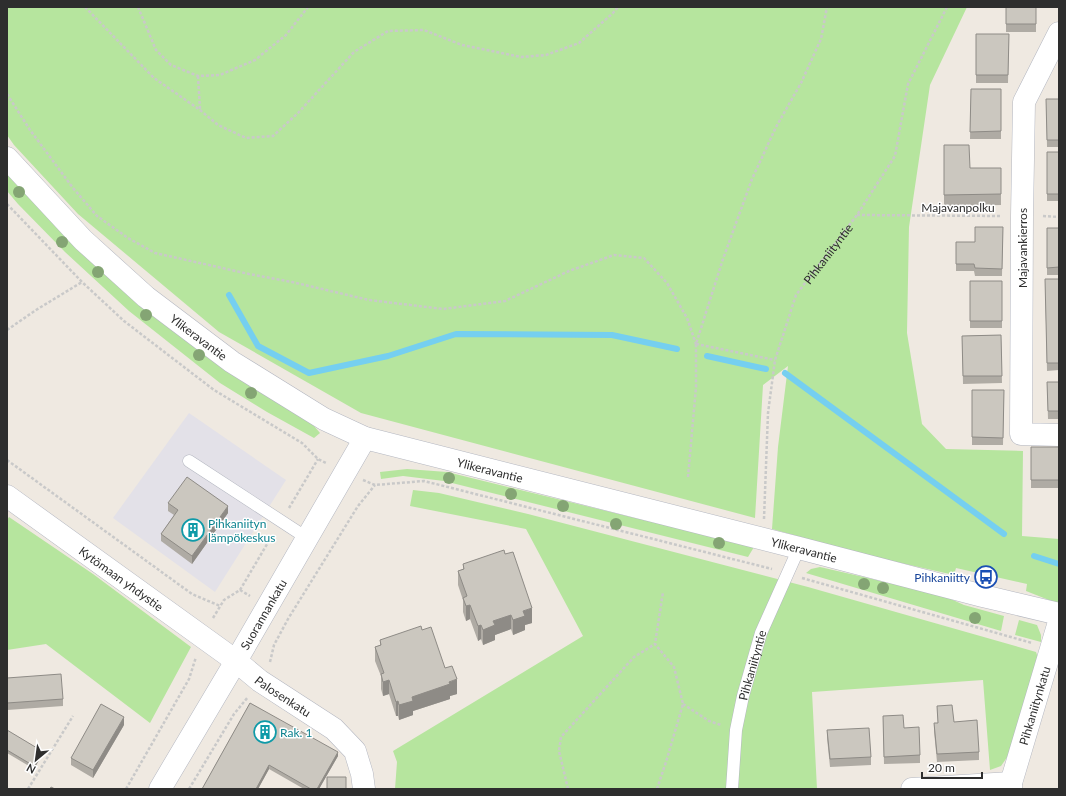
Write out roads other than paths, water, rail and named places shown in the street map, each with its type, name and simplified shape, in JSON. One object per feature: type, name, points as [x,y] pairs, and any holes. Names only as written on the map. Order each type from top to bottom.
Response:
[{"type":"street","name":"Majavankierros","points":[[1059,33],[1024,102],[1021,434],[1059,435]]},
{"type":"street","name":"Ylikeravantie","points":[[7,158],[83,240],[146,297],[232,362],[324,419],[365,438],[1059,614]]},
{"type":"street","name":"Suorannankatu","points":[[160,789],[346,473],[365,438]]},
{"type":"street","name":"Kytömaan yhdystie","points":[[7,496],[236,661]]},
{"type":"street","name":"Pihkaniitynkatu","points":[[1011,786],[1059,622]]},
{"type":"street","name":"Palosenkatu","points":[[236,661],[260,681],[334,729],[355,751],[362,774],[364,789]]},
{"type":"street","points":[[912,789],[1011,786]]},
{"type":"lane","points":[[189,461],[307,538]]},
{"type":"lane","name":"Pihkaniityntie","points":[[732,789],[736,730],[743,696],[761,633],[799,548]]},
{"type":"waterway","points":[[229,295],[258,346],[309,373],[388,356],[456,334],[612,335],[677,349]]},
{"type":"waterway","points":[[707,356],[766,369]]},
{"type":"waterway","points":[[785,373],[1004,534]]},
{"type":"waterway","points":[[1034,556],[1059,564]]},
{"type":"place","name":"Pihkaniityn lämpökeskus","points":[[193,530]]},
{"type":"place","name":"Pihkaniitty","points":[[986,577]]},
{"type":"place","name":"Rak. 1","points":[[265,732]]}]
